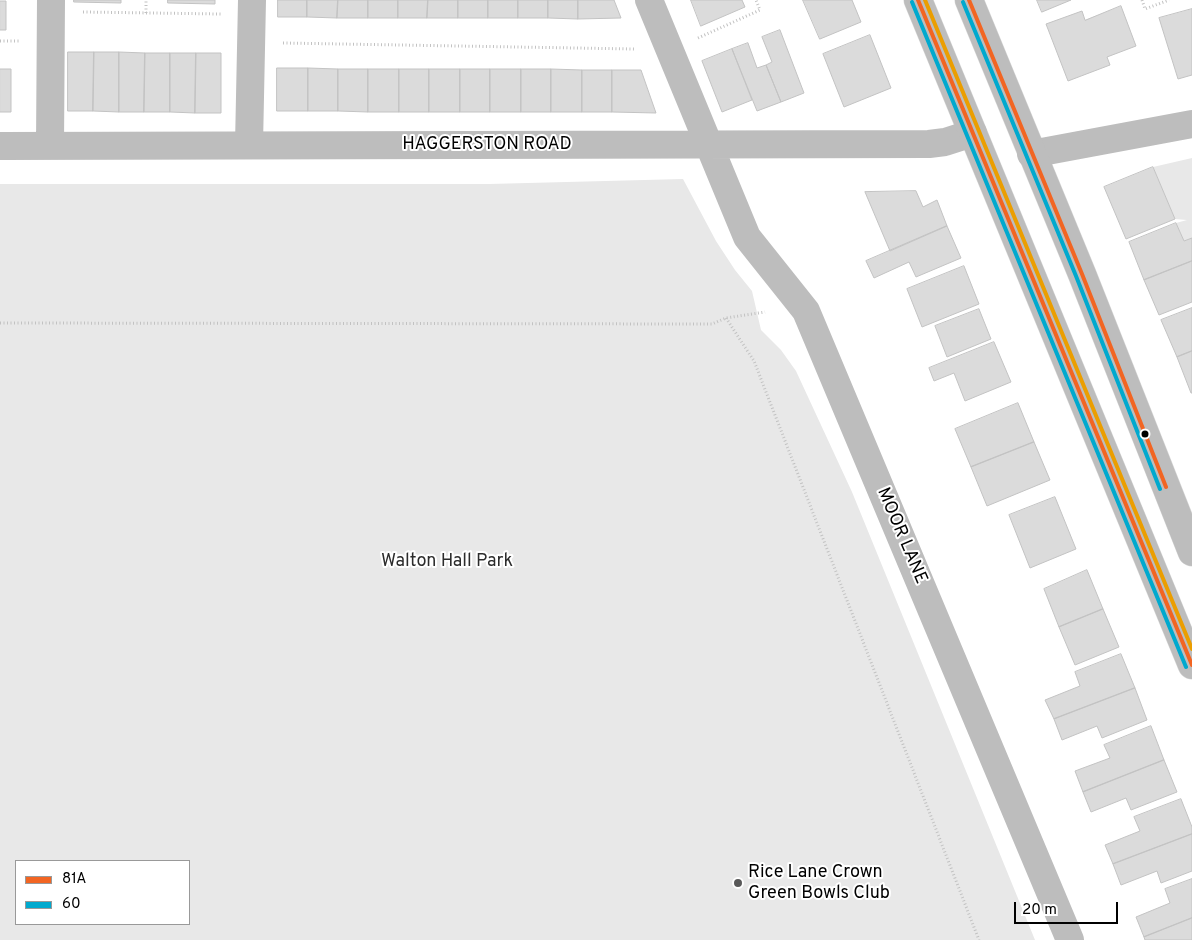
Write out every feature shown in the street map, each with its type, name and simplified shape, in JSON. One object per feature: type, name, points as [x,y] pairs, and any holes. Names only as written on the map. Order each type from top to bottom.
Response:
[{"type":"main road","name":"MOOR LANE","points":[[649,0],[747,238],[806,311],[1070,940]]},
{"type":"main road","points":[[918,0],[1192,665]]},
{"type":"main road","points":[[969,0],[1082,274],[1192,552]]},
{"type":"main road","points":[[50,146],[51,6]]},
{"type":"main road","points":[[249,146],[252,7]]},
{"type":"main road","points":[[1031,154],[1192,124]]},
{"type":"main road","name":"HAGGERSTON ROAD","points":[[0,146],[929,144],[945,142],[973,133]]},
{"type":"path","points":[[146,0],[146,13]]},
{"type":"path","points":[[250,43],[671,50],[760,10],[756,0]]},
{"type":"path","points":[[1142,0],[1146,10],[1169,0]]},
{"type":"path","points":[[51,6],[146,13],[252,7]]},
{"type":"path","points":[[0,323],[712,324],[726,318],[753,312],[806,311]]},
{"type":"path","points":[[726,318],[754,361],[979,940]]},
{"type":"green space","points":[[1192,158],[1192,238],[1184,241],[1176,223],[1187,220],[1175,219],[1153,167]]},
{"type":"green space","name":"Walton Hall Park","points":[[683,179],[716,241],[735,270],[752,291],[761,330],[781,350],[796,371],[852,492],[1035,940],[0,940],[0,184],[489,184]]},
{"type":"building","points":[[74,0],[121,0],[121,3],[74,2]]},
{"type":"building","points":[[168,0],[215,0],[215,4],[168,3]]},
{"type":"building","points":[[278,0],[307,0],[307,17],[278,17]]},
{"type":"building","points":[[307,0],[338,0],[337,18],[307,17]]},
{"type":"building","points":[[338,0],[368,0],[368,18],[337,18]]},
{"type":"building","points":[[368,0],[398,0],[398,18],[368,18]]},
{"type":"building","points":[[398,0],[428,0],[427,18],[398,18]]},
{"type":"building","points":[[428,0],[458,0],[458,18],[427,18]]},
{"type":"building","points":[[458,0],[488,0],[488,18],[458,18]]},
{"type":"building","points":[[488,0],[518,0],[518,18],[488,18]]},
{"type":"building","points":[[518,0],[548,0],[548,18],[518,18]]},
{"type":"building","points":[[548,0],[578,0],[578,19],[548,18]]},
{"type":"building","points":[[578,0],[614,0],[621,18],[578,19]]},
{"type":"building","points":[[691,0],[742,0],[745,7],[701,26]]},
{"type":"building","points":[[803,0],[852,0],[861,22],[820,39]]},
{"type":"building","points":[[1037,0],[1071,0],[1042,12]]},
{"type":"building","points":[[0,1],[6,1],[6,30],[0,30]]},
{"type":"building","points":[[1121,6],[1136,46],[1107,57],[1110,65],[1068,81],[1046,24],[1082,11],[1085,20]]},
{"type":"building","points":[[1192,9],[1192,75],[1178,79],[1159,18]]},
{"type":"building","points":[[780,30],[804,93],[781,102],[766,65],[772,62],[762,37]]},
{"type":"building","points":[[870,35],[891,88],[844,107],[823,54]]},
{"type":"building","points":[[748,43],[757,68],[766,65],[781,102],[757,111],[732,49]]},
{"type":"building","points":[[732,49],[752,100],[722,112],[702,61]]},
{"type":"building","points":[[68,52],[94,52],[93,111],[68,111]]},
{"type":"building","points":[[94,52],[119,52],[119,112],[93,111]]},
{"type":"building","points":[[119,52],[145,53],[144,112],[119,112]]},
{"type":"building","points":[[145,53],[170,53],[170,112],[144,112]]},
{"type":"building","points":[[170,53],[196,53],[195,113],[170,112]]},
{"type":"building","points":[[196,53],[221,53],[221,113],[195,113]]},
{"type":"building","points":[[277,68],[308,68],[308,111],[277,111]]},
{"type":"building","points":[[308,68],[338,69],[338,111],[308,111]]},
{"type":"building","points":[[0,69],[11,69],[11,112],[0,112]]},
{"type":"building","points":[[338,69],[368,69],[368,112],[338,111]]},
{"type":"building","points":[[368,69],[399,69],[399,112],[368,112]]},
{"type":"building","points":[[399,69],[429,69],[429,112],[399,112]]},
{"type":"building","points":[[429,69],[460,69],[460,112],[429,112]]},
{"type":"building","points":[[460,69],[490,69],[490,112],[460,112]]},
{"type":"building","points":[[490,69],[521,69],[521,112],[490,112]]},
{"type":"building","points":[[521,69],[551,69],[551,112],[521,112]]},
{"type":"building","points":[[551,69],[582,70],[582,112],[551,112]]},
{"type":"building","points":[[582,70],[612,70],[612,112],[582,112]]},
{"type":"building","points":[[612,70],[641,70],[656,113],[612,112]]},
{"type":"building","points":[[1153,167],[1175,219],[1126,239],[1104,187]]},
{"type":"building","points":[[916,191],[923,207],[937,200],[947,226],[890,251],[865,192]]},
{"type":"building","points":[[1176,223],[1184,241],[1192,238],[1192,261],[1144,280],[1129,242]]},
{"type":"building","points":[[947,226],[961,258],[916,277],[909,262],[874,278],[866,261]]},
{"type":"building","points":[[1192,261],[1192,302],[1159,315],[1144,280]]},
{"type":"building","points":[[964,266],[979,304],[922,327],[907,289]]},
{"type":"building","points":[[1192,308],[1192,351],[1177,357],[1161,320]]},
{"type":"building","points":[[979,309],[991,339],[947,357],[935,326]]},
{"type":"building","points":[[994,342],[1011,382],[965,401],[954,373],[934,381],[929,368]]},
{"type":"building","points":[[1192,351],[1192,393],[1191,393],[1177,357]]},
{"type":"building","points":[[1018,403],[1034,442],[971,467],[955,429]]},
{"type":"building","points":[[1034,442],[1050,480],[987,506],[971,467]]},
{"type":"building","points":[[1055,497],[1076,549],[1030,568],[1009,515]]},
{"type":"building","points":[[1087,570],[1103,609],[1059,627],[1044,589]]},
{"type":"building","points":[[1103,609],[1119,647],[1075,665],[1059,627]]},
{"type":"building","points":[[1121,654],[1135,688],[1054,719],[1045,700],[1080,686],[1075,672]]},
{"type":"building","points":[[1135,688],[1147,720],[1102,738],[1097,726],[1062,740],[1054,719]]},
{"type":"building","points":[[1151,726],[1164,760],[1083,792],[1075,771],[1110,758],[1104,745]]},
{"type":"building","points":[[1164,760],[1177,792],[1131,810],[1126,798],[1091,812],[1083,792]]},
{"type":"building","points":[[1181,799],[1192,827],[1192,834],[1113,864],[1105,845],[1140,831],[1134,817]]},
{"type":"building","points":[[1192,834],[1192,871],[1161,883],[1157,871],[1121,885],[1113,864]]},
{"type":"building","points":[[1192,879],[1192,918],[1144,937],[1136,917],[1170,903],[1165,889]]},
{"type":"building","points":[[1192,918],[1192,940],[1145,940],[1144,937]]},
{"type":"transit line","name":"81A","points":[[918,0],[1192,665]]},
{"type":"transit line","points":[[925,0],[1192,649]]},
{"type":"transit line","name":"81A","points":[[969,0],[1082,274],[1166,487]]},
{"type":"transit line","name":"60","points":[[912,2],[1186,667]]},
{"type":"transit line","name":"60","points":[[963,2],[1076,276],[1160,489]]},
{"type":"place","name":"Rice Lane Crown Green Bowls Club","points":[[738,883]]}]
